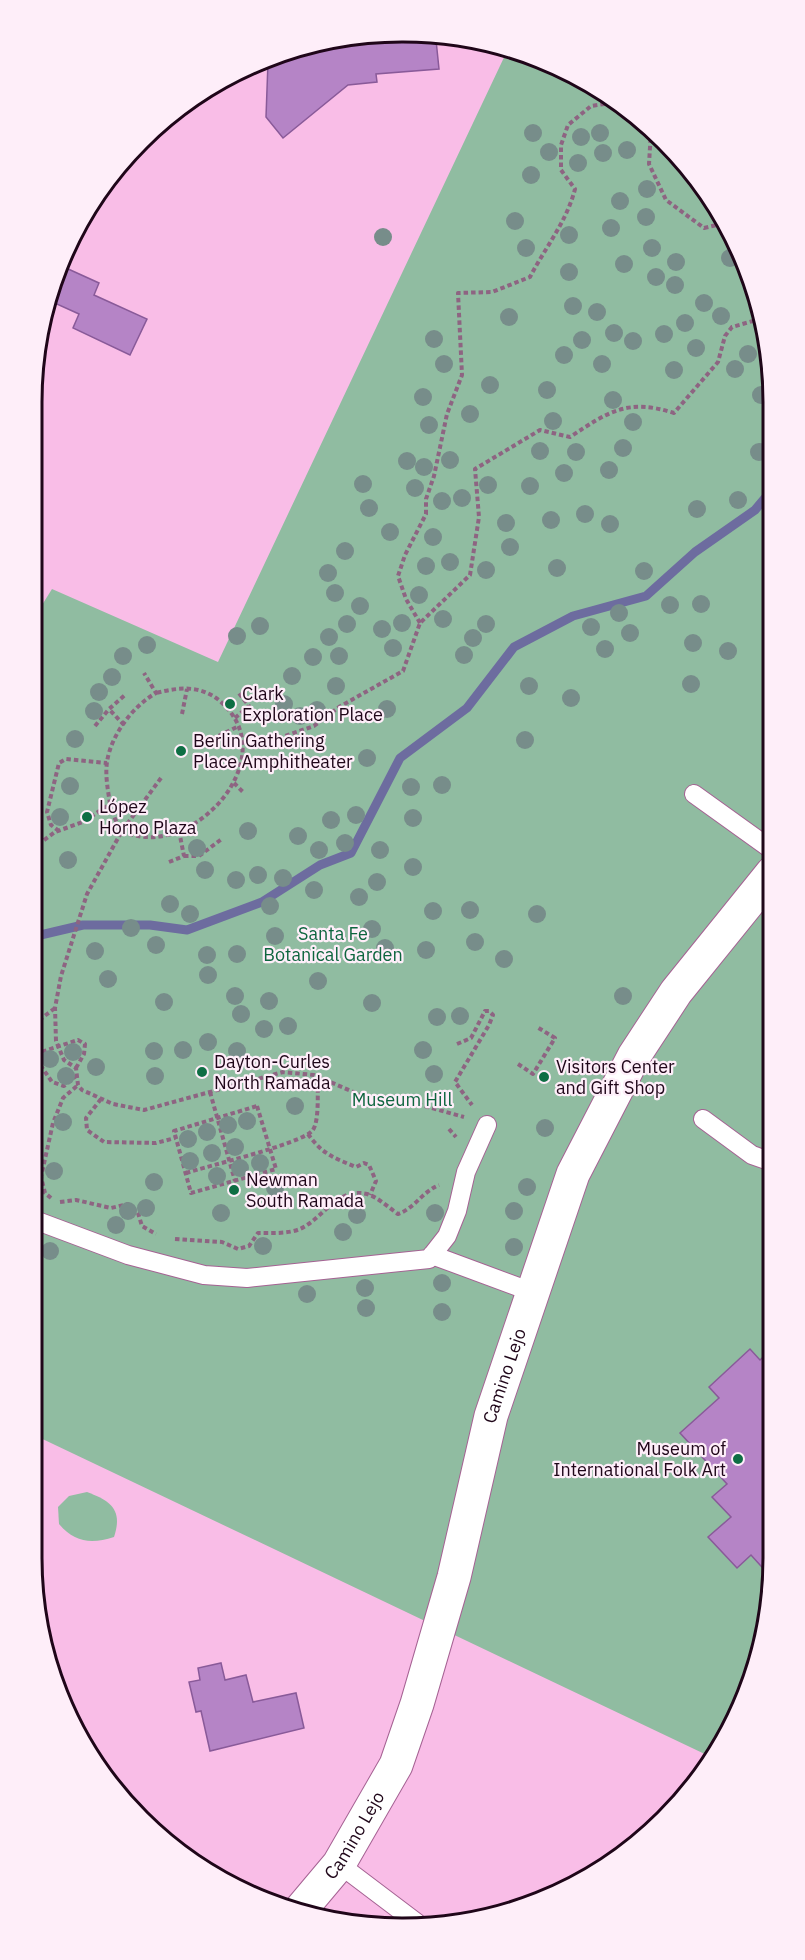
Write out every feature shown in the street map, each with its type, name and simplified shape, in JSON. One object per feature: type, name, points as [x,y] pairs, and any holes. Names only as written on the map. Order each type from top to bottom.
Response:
[{"type":"street","name":"Camino Lejo","points":[[305,1905],[339,1864],[396,1765],[417,1704],[453,1577],[491,1416],[573,1174],[634,1056],[676,992],[763,884]]},
{"type":"lane","points":[[694,794],[763,844]]},
{"type":"lane","points":[[703,1119],[752,1155],[763,1159]]},
{"type":"lane","points":[[42,1224],[128,1255],[204,1275],[247,1278],[306,1274],[429,1259],[447,1236],[458,1211],[466,1172],[487,1125]]},
{"type":"lane","points":[[432,1255],[532,1292]]},
{"type":"lane","points":[[339,1864],[410,1918]]},
{"type":"path","points":[[420,623],[406,599],[398,576],[405,555],[426,514],[426,499],[447,414],[462,375],[458,293],[492,292],[530,277],[549,240],[569,211],[575,189],[561,170],[561,145],[568,125],[591,106],[604,104]]},
{"type":"path","points":[[650,141],[649,165],[666,200],[704,228],[717,225]]},
{"type":"path","points":[[243,741],[256,746],[314,726],[339,707],[403,671],[420,623],[470,575],[479,517],[475,469],[540,430],[570,437],[594,421],[627,406],[654,407],[674,413],[718,362],[725,336],[732,327],[754,321]]},
{"type":"path","points":[[144,673],[156,693]]},
{"type":"path","points":[[197,688],[213,694],[235,718],[239,726],[243,741],[234,783],[205,817],[179,831],[158,837],[142,837],[122,831],[110,804],[107,763],[111,748],[136,708],[156,693],[197,688]]},
{"type":"path","points":[[182,714],[187,689]]},
{"type":"path","points":[[235,718],[249,706],[238,692]]},
{"type":"path","points":[[95,726],[125,695]]},
{"type":"path","points":[[109,709],[124,725]]},
{"type":"path","points":[[212,739],[239,726]]},
{"type":"path","points":[[60,831],[51,825],[47,812],[59,763],[66,759],[107,763]]},
{"type":"path","points":[[76,1068],[64,1060],[58,1046],[56,1008],[61,976],[87,894],[122,831],[161,778]]},
{"type":"path","points":[[234,783],[243,792]]},
{"type":"path","points":[[42,843],[60,831],[83,822],[110,804]]},
{"type":"path","points":[[179,831],[184,856]]},
{"type":"path","points":[[169,862],[184,856],[199,856],[224,838]]},
{"type":"path","points":[[42,1019],[56,1008]]},
{"type":"path","points":[[457,1044],[471,1038],[485,1011],[493,1015],[455,1082],[487,1125]]},
{"type":"path","points":[[518,1064],[533,1074],[555,1038],[537,1027]]},
{"type":"path","points":[[42,1050],[78,1040],[85,1044],[84,1054],[76,1068],[78,1085]]},
{"type":"path","points":[[42,1067],[52,1082],[64,1086],[77,1076]]},
{"type":"path","points":[[78,1085],[101,1099],[144,1110],[283,1072],[318,1077],[365,1097],[414,1103],[453,1113]]},
{"type":"path","points":[[186,1173],[270,1149],[308,1134],[316,1124],[318,1077]]},
{"type":"path","points":[[42,1172],[53,1123],[63,1098],[78,1085]]},
{"type":"path","points":[[210,1092],[235,1181]]},
{"type":"path","points":[[101,1099],[86,1118],[87,1130],[104,1142],[156,1143],[175,1138]]},
{"type":"path","points":[[257,1106],[276,1169],[191,1193],[175,1138],[174,1131],[257,1106]]},
{"type":"path","points":[[308,1134],[317,1147],[336,1161],[356,1167],[364,1163],[369,1165],[376,1181],[370,1195]]},
{"type":"path","points":[[42,1181],[45,1193],[62,1202],[76,1200],[111,1208],[128,1204],[138,1213],[142,1226],[159,1235]]},
{"type":"path","points":[[167,1238],[222,1242],[238,1249],[249,1246],[258,1233],[298,1230],[317,1219],[338,1199],[354,1192],[370,1195],[399,1214]]},
{"type":"green space","name":"Museum Hill","points":[[504,57],[562,79],[622,116],[674,165],[715,222],[736,265],[751,309],[762,379],[763,1558],[760,1605],[751,1651],[736,1695],[705,1754],[42,1439],[42,605],[52,589],[218,662]]},
{"type":"green space","points":[[87,1492],[103,1499],[116,1513],[114,1537],[98,1541],[84,1540],[71,1535],[59,1524],[58,1507],[69,1496]]},
{"type":"building","points":[[402,42],[436,44],[439,69],[376,74],[377,82],[348,85],[283,138],[266,117],[268,68],[309,54],[355,45]]},
{"type":"building","points":[[68,269],[99,283],[94,295],[147,319],[130,355],[73,328],[79,314],[56,304]]},
{"type":"building","name":"Museum of International Folk Art","points":[[750,1349],[760,1360],[763,1357],[763,1568],[751,1555],[737,1568],[708,1537],[731,1517],[712,1497],[727,1484],[680,1433],[719,1398],[709,1387]]},
{"type":"building","points":[[221,1663],[225,1680],[246,1675],[253,1702],[296,1693],[304,1728],[210,1751],[201,1711],[196,1712],[189,1682],[200,1680],[198,1668]]},
{"type":"waterway","points":[[42,935],[83,925],[150,925],[187,930],[262,902],[320,865],[351,853],[400,758],[467,708],[514,647],[573,616],[646,596],[695,552],[755,510],[763,500]]},
{"type":"place","name":"Clark Exploration Place","points":[[230,704]]},
{"type":"place","name":"Berlin Gathering Place Amphitheater","points":[[181,751]]},
{"type":"place","name":"López Horno Plaza","points":[[87,817]]},
{"type":"place","name":"Dayton-Curles North Ramada","points":[[202,1072]]},
{"type":"place","name":"Visitors Center and Gift Shop","points":[[544,1077]]},
{"type":"place","name":"Newman South Ramada","points":[[234,1190]]},
{"type":"place","name":"Museum of International Folk Art","points":[[738,1459]]},
{"type":"park label","name":"Santa Fe Botanical Garden","points":[[333,944]]}]
